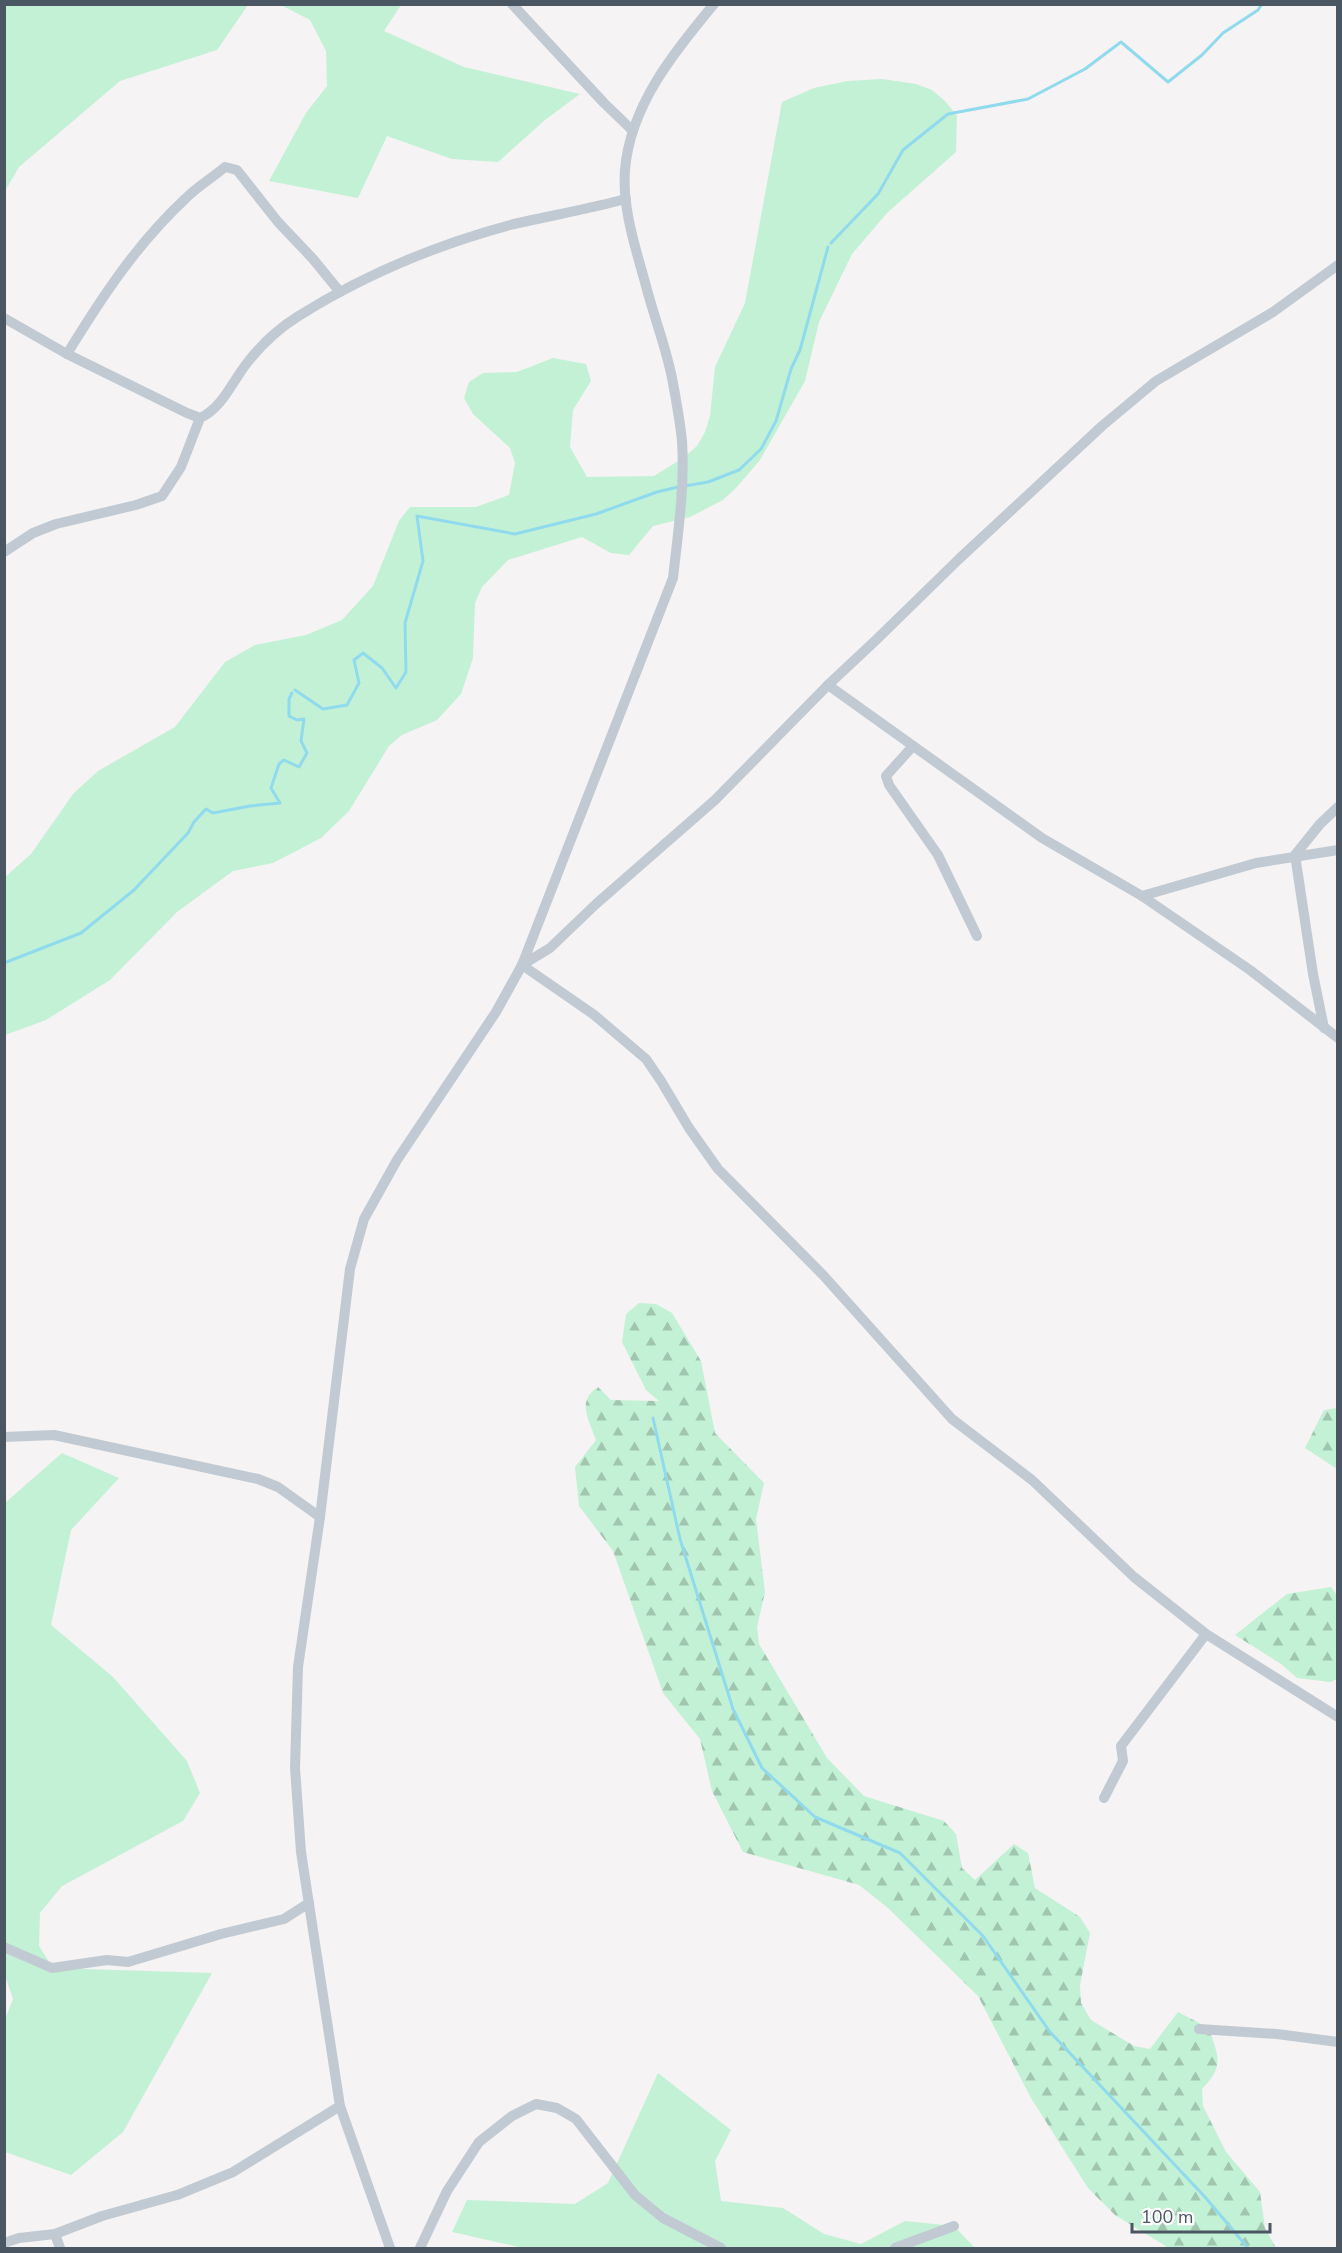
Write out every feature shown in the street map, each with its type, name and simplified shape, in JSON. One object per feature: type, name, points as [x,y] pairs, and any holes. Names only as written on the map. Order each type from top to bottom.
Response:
[{"type":"street","points":[[512,4],[604,103],[633,130]]},
{"type":"street","points":[[390,2248],[340,2106],[301,1852],[295,1768],[297,1667],[320,1517],[350,1269],[364,1219],[397,1160],[496,1012],[522,965],[673,578],[680,511],[682,442],[672,376],[633,238],[626,199],[625,170],[633,130],[646,98],[671,60],[714,4]]},
{"type":"street","points":[[68,354],[107,289],[150,236],[186,198],[225,168],[237,170],[278,222],[340,292]]},
{"type":"street","points":[[4,552],[33,533],[56,525],[136,506],[162,496],[181,467],[200,418],[211,412],[247,362],[273,334],[296,317],[340,292],[421,254],[507,226],[626,199]]},
{"type":"street","points":[[522,965],[550,948],[596,904],[715,800],[828,684],[1102,426],[1156,381],[1273,312],[1338,265]]},
{"type":"street","points":[[4,318],[68,354],[200,418]]},
{"type":"street","points":[[828,684],[1042,838],[1142,896],[1250,970],[1338,1038]]},
{"type":"street","points":[[913,746],[886,776],[889,785],[938,855],[977,936]]},
{"type":"street","points":[[1324,1028],[1313,974],[1295,855],[1320,824],[1338,807]]},
{"type":"street","points":[[1142,896],[1256,863],[1338,850]]},
{"type":"street","points":[[522,965],[593,1014],[646,1059],[689,1128],[718,1169],[823,1275],[952,1419],[1032,1480],[1134,1577],[1206,1634],[1338,1717]]},
{"type":"street","points":[[4,1437],[54,1436],[258,1479],[278,1487],[320,1517]]},
{"type":"street","points":[[1104,1798],[1123,1761],[1121,1746],[1206,1634]]},
{"type":"street","points":[[6,1950],[52,1968],[107,1960],[128,1962],[221,1934],[284,1919],[309,1903]]},
{"type":"street","points":[[1199,2029],[1277,2034],[1338,2042]]},
{"type":"street","points":[[420,2248],[447,2191],[479,2142],[512,2116],[536,2104],[557,2108],[576,2120],[635,2194],[663,2218],[721,2248]]},
{"type":"street","points":[[4,2243],[18,2238],[56,2234],[102,2216],[177,2194],[233,2172],[340,2106]]},
{"type":"street","points":[[895,2248],[954,2226]]},
{"type":"street","points":[[56,2234],[60,2248]]},
{"type":"green space","points":[[5,4],[248,5],[217,50],[120,81],[19,167],[5,191]]},
{"type":"green space","points":[[281,5],[401,5],[384,31],[464,67],[580,94],[545,120],[498,162],[452,159],[387,136],[358,198],[269,181],[306,113],[327,86],[326,51],[310,20]]},
{"type":"green space","points":[[882,79],[916,84],[932,90],[945,101],[957,116],[956,152],[887,213],[852,254],[819,322],[805,381],[760,460],[736,488],[723,500],[690,517],[653,526],[629,555],[611,553],[582,537],[508,560],[482,587],[475,603],[473,658],[461,694],[437,720],[402,735],[389,746],[349,811],[321,838],[273,863],[233,871],[177,912],[110,980],[46,1020],[5,1035],[4,878],[31,854],[73,794],[98,771],[175,727],[225,662],[255,645],[306,635],[342,620],[373,586],[399,521],[410,507],[476,507],[509,495],[515,463],[510,448],[473,414],[464,398],[469,382],[483,373],[517,372],[553,358],[586,364],[591,381],[573,410],[570,447],[587,477],[654,476],[683,458],[697,446],[710,416],[715,367],[745,303],[782,102],[814,88],[848,81]]},
{"type":"green space","points":[[639,1303],[656,1304],[672,1313],[701,1361],[715,1433],[764,1483],[756,1519],[765,1592],[757,1627],[759,1644],[827,1758],[864,1796],[944,1821],[956,1834],[962,1868],[975,1880],[1014,1844],[1028,1853],[1035,1888],[1080,1917],[1090,1933],[1080,1985],[1081,2003],[1091,2020],[1134,2046],[1150,2049],[1178,2012],[1209,2028],[1218,2060],[1214,2073],[1202,2089],[1203,2106],[1226,2152],[1260,2192],[1265,2228],[1276,2248],[1169,2248],[1115,2215],[1088,2188],[1031,2098],[978,1996],[888,1908],[859,1885],[743,1852],[712,1791],[700,1739],[663,1693],[613,1551],[579,1506],[575,1467],[596,1440],[586,1411],[587,1398],[591,1392],[598,1387],[611,1400],[659,1401],[646,1390],[622,1342],[626,1314]]},
{"type":"green space","points":[[1338,1408],[1337,1469],[1305,1448],[1324,1410]]},
{"type":"green space","points":[[62,1453],[119,1478],[71,1530],[51,1625],[113,1677],[187,1761],[200,1793],[183,1821],[62,1886],[40,1913],[39,1946],[53,1968],[212,1973],[123,2132],[71,2175],[5,2152],[4,2022],[13,1999],[4,1972],[5,1503]]},
{"type":"green space","points":[[1331,1587],[1337,1595],[1337,1679],[1330,1682],[1297,1678],[1281,1664],[1235,1635],[1287,1594]]},
{"type":"green space","points":[[658,2073],[731,2130],[715,2161],[721,2201],[783,2208],[824,2234],[861,2244],[905,2221],[954,2226],[975,2248],[523,2248],[452,2232],[467,2200],[575,2204],[608,2183]]},
{"type":"waterway","points":[[831,243],[878,194],[903,150],[948,114],[1028,99],[1085,69],[1121,42],[1168,82],[1202,55],[1223,33],[1258,10],[1262,4]]},
{"type":"waterway","points":[[685,486],[708,482],[739,470],[761,449],[776,421],[791,369],[800,350],[828,247]]},
{"type":"waterway","points":[[295,690],[323,709],[347,705],[359,683],[354,660],[363,653],[382,668],[396,688],[406,672],[405,623],[423,561],[417,516],[515,534],[596,514],[657,492],[678,487]]},
{"type":"waterway","points":[[4,963],[81,933],[134,890],[188,833],[206,809],[213,813],[280,803],[271,788],[279,764],[284,760],[299,767],[307,753],[301,741],[304,719],[297,720],[289,716],[289,699],[292,693]]},
{"type":"waterway","points":[[653,1418],[680,1539],[733,1709],[762,1768],[815,1817],[900,1853],[983,1936],[1050,2032],[1205,2197],[1248,2248]]}]
